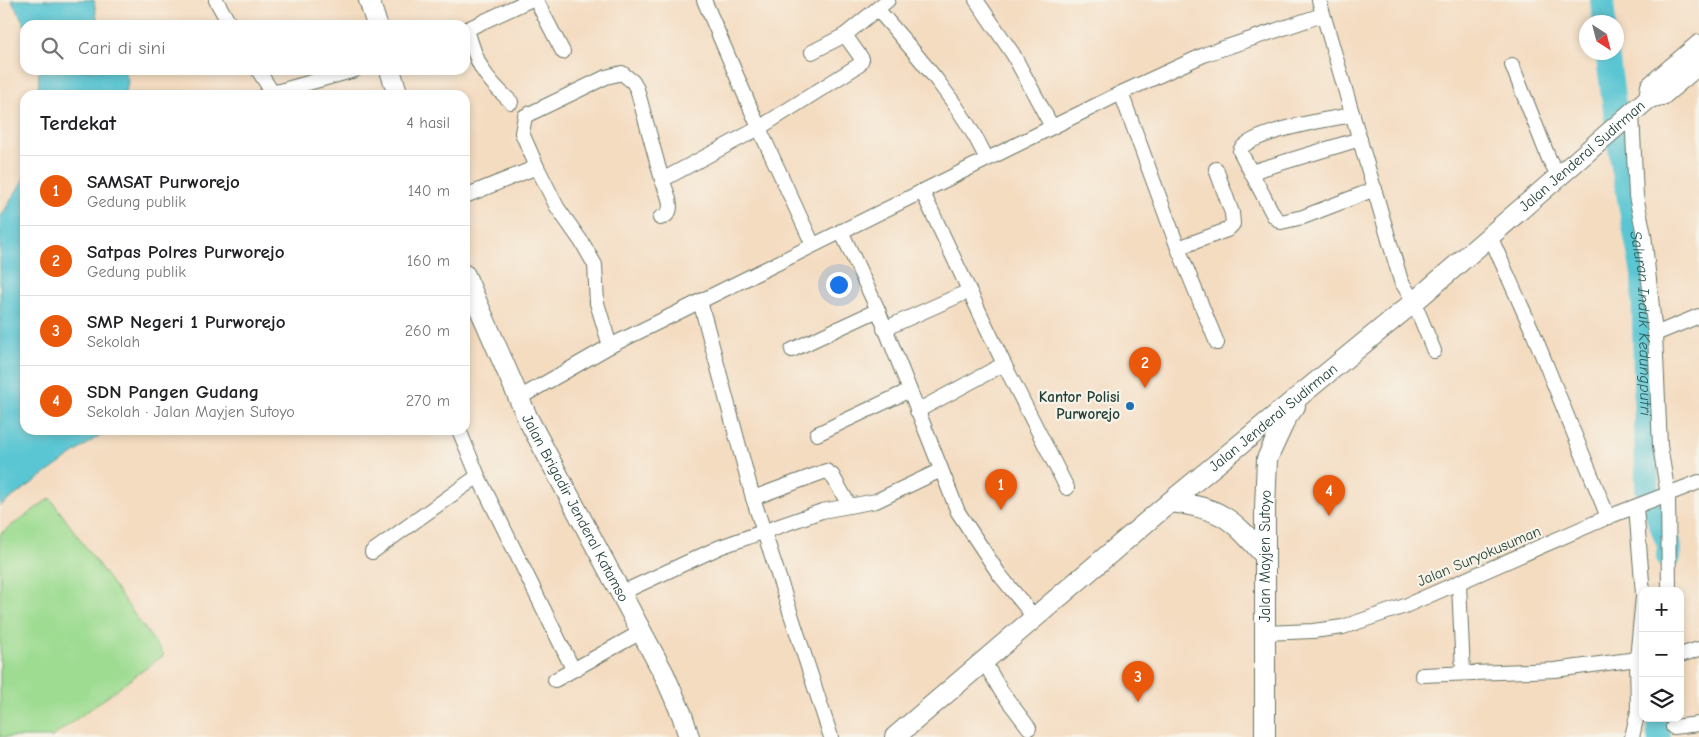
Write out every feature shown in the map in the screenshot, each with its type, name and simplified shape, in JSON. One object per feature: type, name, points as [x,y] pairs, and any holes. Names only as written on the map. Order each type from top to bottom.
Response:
[{"type":"main road","points":[[369,0],[375,20]]},
{"type":"main road","name":"Jalan Jenderal Sudirman","points":[[1650,98],[1651,86],[1699,45]]},
{"type":"main road","name":"Jalan Jenderal Sudirman","points":[[895,737],[1170,502],[1414,302],[1650,98],[1662,95],[1699,64]]},
{"type":"main road","points":[[392,75],[396,90]]},
{"type":"main road","name":"Jalan Brigadir Jenderal Katamso","points":[[470,287],[519,398],[640,632],[668,682],[689,737]]},
{"type":"main road","name":"Jalan Mayjen Sutoyo","points":[[1265,737],[1267,459],[1286,418],[1310,387]]},
{"type":"main road","points":[[1170,502],[1198,505],[1216,511],[1242,530],[1265,556]]},
{"type":"street","points":[[216,0],[227,20]]},
{"type":"street","points":[[470,27],[530,0]]},
{"type":"street","points":[[536,0],[563,52]]},
{"type":"street","points":[[704,0],[813,245]]},
{"type":"street","points":[[812,52],[845,35],[888,0]]},
{"type":"street","points":[[976,0],[1013,54],[1052,127]]},
{"type":"street","points":[[1319,0],[1401,281],[1414,302],[1434,351]]},
{"type":"street","points":[[878,10],[929,68],[964,120],[986,159]]},
{"type":"street","points":[[519,398],[610,346],[1121,93],[1206,54],[1322,15]]},
{"type":"street","points":[[662,180],[760,128],[861,63],[862,59],[845,35]]},
{"type":"street","points":[[470,40],[483,73],[511,102]]},
{"type":"street","points":[[1512,65],[1549,159],[1559,176]]},
{"type":"street","points":[[610,346],[597,303],[594,266],[583,244],[557,206],[537,167],[522,133],[525,116],[606,77],[622,73],[633,82],[637,89],[662,180],[669,198],[670,211],[666,216],[660,218]]},
{"type":"street","points":[[260,75],[268,90]]},
{"type":"street","points":[[284,90],[337,75]]},
{"type":"street","points":[[1121,93],[1178,248],[1216,343]]},
{"type":"street","points":[[1353,115],[1317,121],[1250,141],[1241,146],[1240,151],[1274,216],[1281,222],[1303,217],[1375,189]]},
{"type":"street","points":[[1629,116],[1636,196],[1644,235],[1655,334],[1660,446],[1670,587]]},
{"type":"street","points":[[1251,172],[1360,139]]},
{"type":"street","points":[[470,194],[537,167]]},
{"type":"street","points":[[1178,248],[1227,230],[1233,224],[1232,213],[1216,169]]},
{"type":"street","points":[[922,191],[1004,364],[1067,488]]},
{"type":"street","points":[[841,231],[878,310],[908,391],[958,512],[973,537],[1034,617]]},
{"type":"street","points":[[1490,236],[1536,339],[1608,517]]},
{"type":"street","points":[[884,329],[969,291]]},
{"type":"street","points":[[700,301],[753,498],[801,638],[831,737]]},
{"type":"street","points":[[792,350],[878,310]]},
{"type":"street","points":[[1655,334],[1699,316]]},
{"type":"street","points":[[917,411],[1004,364]]},
{"type":"street","points":[[817,434],[908,391]]},
{"type":"street","points":[[461,435],[478,476],[573,669]]},
{"type":"street","points":[[621,593],[720,547],[822,511],[876,501],[941,470]]},
{"type":"street","points":[[753,498],[826,471],[835,479],[849,506]]},
{"type":"street","points":[[372,552],[478,476]]},
{"type":"street","name":"Jalan Suryokusuman","points":[[1265,633],[1313,631],[1343,627],[1405,606],[1608,517],[1699,482]]},
{"type":"street","points":[[1641,505],[1643,587]]},
{"type":"street","points":[[1459,583],[1463,673]]},
{"type":"street","points":[[556,680],[640,632]]},
{"type":"street","points":[[1632,737],[1638,710],[1637,659],[1640,632]]},
{"type":"street","points":[[1684,654],[1699,649]]},
{"type":"street","points":[[1422,675],[1555,670],[1637,659]]},
{"type":"street","points":[[983,660],[1000,691],[1018,716],[1030,728]]},
{"type":"street","points":[[1673,728],[1699,724]]},
{"type":"green space","points":[[50,498],[164,655],[52,737],[0,737],[0,534]]},
{"type":"water","points":[[11,0],[94,0],[97,20],[22,20]]},
{"type":"water","points":[[39,75],[126,75],[128,82],[126,90],[38,90]]},
{"type":"water","points":[[20,185],[20,435],[100,435],[0,506],[0,218]]},
{"type":"waterway","name":"Saluran Induk Kedungputri","points":[[1602,0],[1603,15]]},
{"type":"waterway","name":"Saluran Induk Kedungputri","points":[[1608,60],[1622,162],[1643,274],[1647,489],[1669,545],[1668,557]]},
{"type":"waterway","name":"Saluran Induk Kedungputri","points":[[1658,722],[1659,737]]},
{"type":"place","name":"Satpas Polres Purworejo","points":[[1145,388]]},
{"type":"place","name":"Kantor Polisi Purworejo","points":[[1130,406]]},
{"type":"place","name":"SAMSAT Purworejo","points":[[1001,510]]},
{"type":"place","name":"SDN Pangen Gudang","points":[[1329,516]]},
{"type":"place","name":"SMP Negeri 1 Purworejo","points":[[1138,702]]}]
